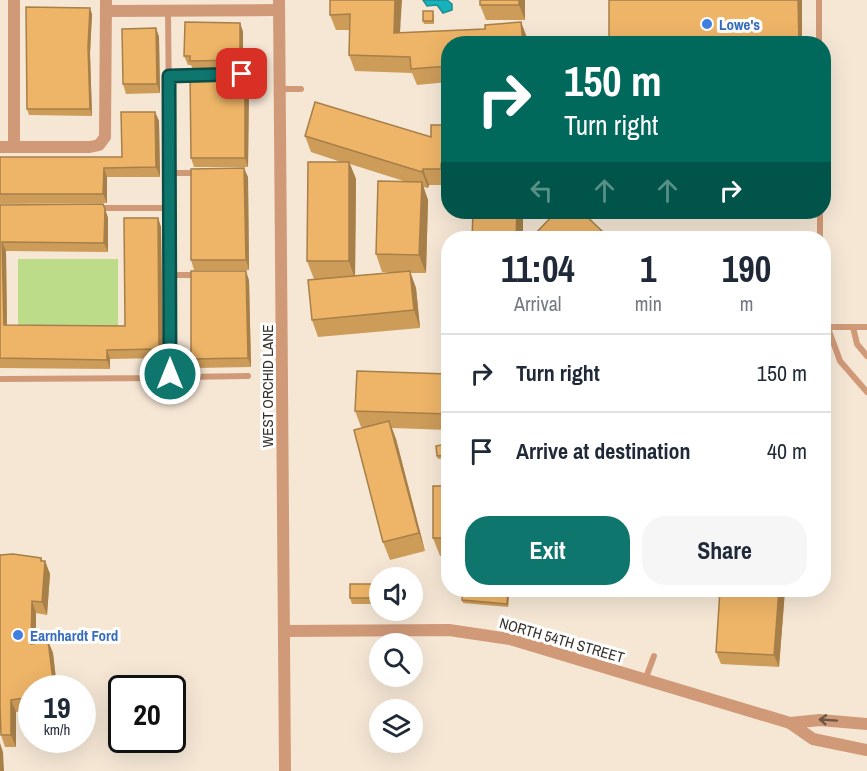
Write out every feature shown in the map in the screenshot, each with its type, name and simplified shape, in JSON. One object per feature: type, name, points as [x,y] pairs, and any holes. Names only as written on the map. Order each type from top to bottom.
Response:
[{"type":"street","points":[[14,0],[14,147]]},
{"type":"street","points":[[0,147],[99,145],[107,130],[106,6],[168,10],[198,5],[279,5]]},
{"type":"street","name":"WEST ORCHID LANE","points":[[279,5],[285,771]]},
{"type":"street","name":"NORTH 54TH STREET","points":[[284,631],[449,630],[510,639],[790,723],[813,739],[867,750]]},
{"type":"street","name":"NORTH 54TH STREET","points":[[790,723],[820,720],[867,724]]},
{"type":"lane","points":[[819,0],[819,36]]},
{"type":"lane","points":[[0,379],[166,378],[170,374],[168,10]]},
{"type":"lane","points":[[169,76],[211,75]]},
{"type":"lane","points":[[280,89],[301,89]]},
{"type":"lane","points":[[169,173],[202,173]]},
{"type":"lane","points":[[90,208],[170,208]]},
{"type":"lane","points":[[171,275],[205,275]]},
{"type":"lane","points":[[831,327],[867,327]]},
{"type":"lane","points":[[853,327],[857,344],[867,356]]},
{"type":"lane","points":[[831,339],[840,361],[867,392]]},
{"type":"lane","points":[[170,374],[183,377],[248,376]]},
{"type":"lane","points":[[98,638],[108,640]]},
{"type":"lane","points":[[645,680],[654,656]]},
{"type":"green space","points":[[18,259],[118,259],[118,327],[18,327]]},
{"type":"water","points":[[423,0],[447,0],[452,4],[452,10],[443,13],[437,5],[427,6]]},
{"type":"building","points":[[330,0],[395,0],[394,33],[485,29],[485,25],[521,22],[522,36],[441,36],[441,67],[411,69],[410,57],[349,55],[350,14],[330,15]]},
{"type":"building","points":[[480,0],[519,0],[519,5],[480,5]]},
{"type":"building","name":"Lowe's","points":[[609,0],[798,0],[799,36],[609,36]]},
{"type":"building","points":[[26,7],[90,8],[88,46],[90,109],[27,109]]},
{"type":"building","points":[[423,11],[433,11],[433,21],[423,21]]},
{"type":"building","points":[[185,22],[240,23],[240,60],[190,61],[190,56],[184,56]]},
{"type":"building","points":[[156,28],[157,84],[123,84],[122,29]]},
{"type":"building","points":[[239,70],[239,76],[245,76],[245,158],[191,158],[190,71]]},
{"type":"building","points":[[315,102],[431,137],[431,125],[441,125],[441,169],[423,169],[422,172],[305,136]]},
{"type":"building","points":[[121,112],[155,112],[156,167],[104,168],[103,194],[0,194],[0,157],[122,157]]},
{"type":"building","points":[[308,162],[349,162],[349,261],[307,261]]},
{"type":"building","points":[[244,168],[246,260],[191,260],[191,169]]},
{"type":"building","points":[[378,181],[422,182],[419,255],[376,254]]},
{"type":"building","points":[[103,204],[105,209],[104,243],[2,242],[4,325],[125,326],[124,218],[158,218],[159,349],[107,350],[107,360],[0,358],[0,205]]},
{"type":"building","points":[[473,219],[517,219],[516,231],[472,231]]},
{"type":"building","points":[[549,219],[589,219],[602,231],[538,231]]},
{"type":"building","points":[[191,271],[246,271],[248,358],[191,359]]},
{"type":"building","points":[[410,271],[414,310],[312,320],[308,280]]},
{"type":"building","points":[[357,371],[441,374],[441,414],[355,411]]},
{"type":"building","points":[[389,421],[419,533],[383,542],[354,430]]},
{"type":"building","points":[[441,445],[441,456],[437,456],[436,446]]},
{"type":"building","points":[[433,486],[441,486],[441,538],[433,538]]},
{"type":"building","name":"Earnhardt Ford","points":[[13,554],[41,558],[41,561],[45,561],[42,602],[32,601],[31,644],[48,641],[52,675],[18,675],[18,699],[11,700],[11,735],[1,735],[0,555]]},
{"type":"building","points":[[350,584],[369,584],[369,598],[350,598]]},
{"type":"building","points":[[462,597],[508,597],[507,604],[462,600]]},
{"type":"building","points":[[720,597],[778,597],[774,655],[716,652]]},
{"type":"place","name":"Lowe's","points":[[707,24]]},
{"type":"place","name":"Earnhardt Ford","points":[[18,635]]},
{"type":"route","points":[[170,374],[169,76],[242,74]]}]
